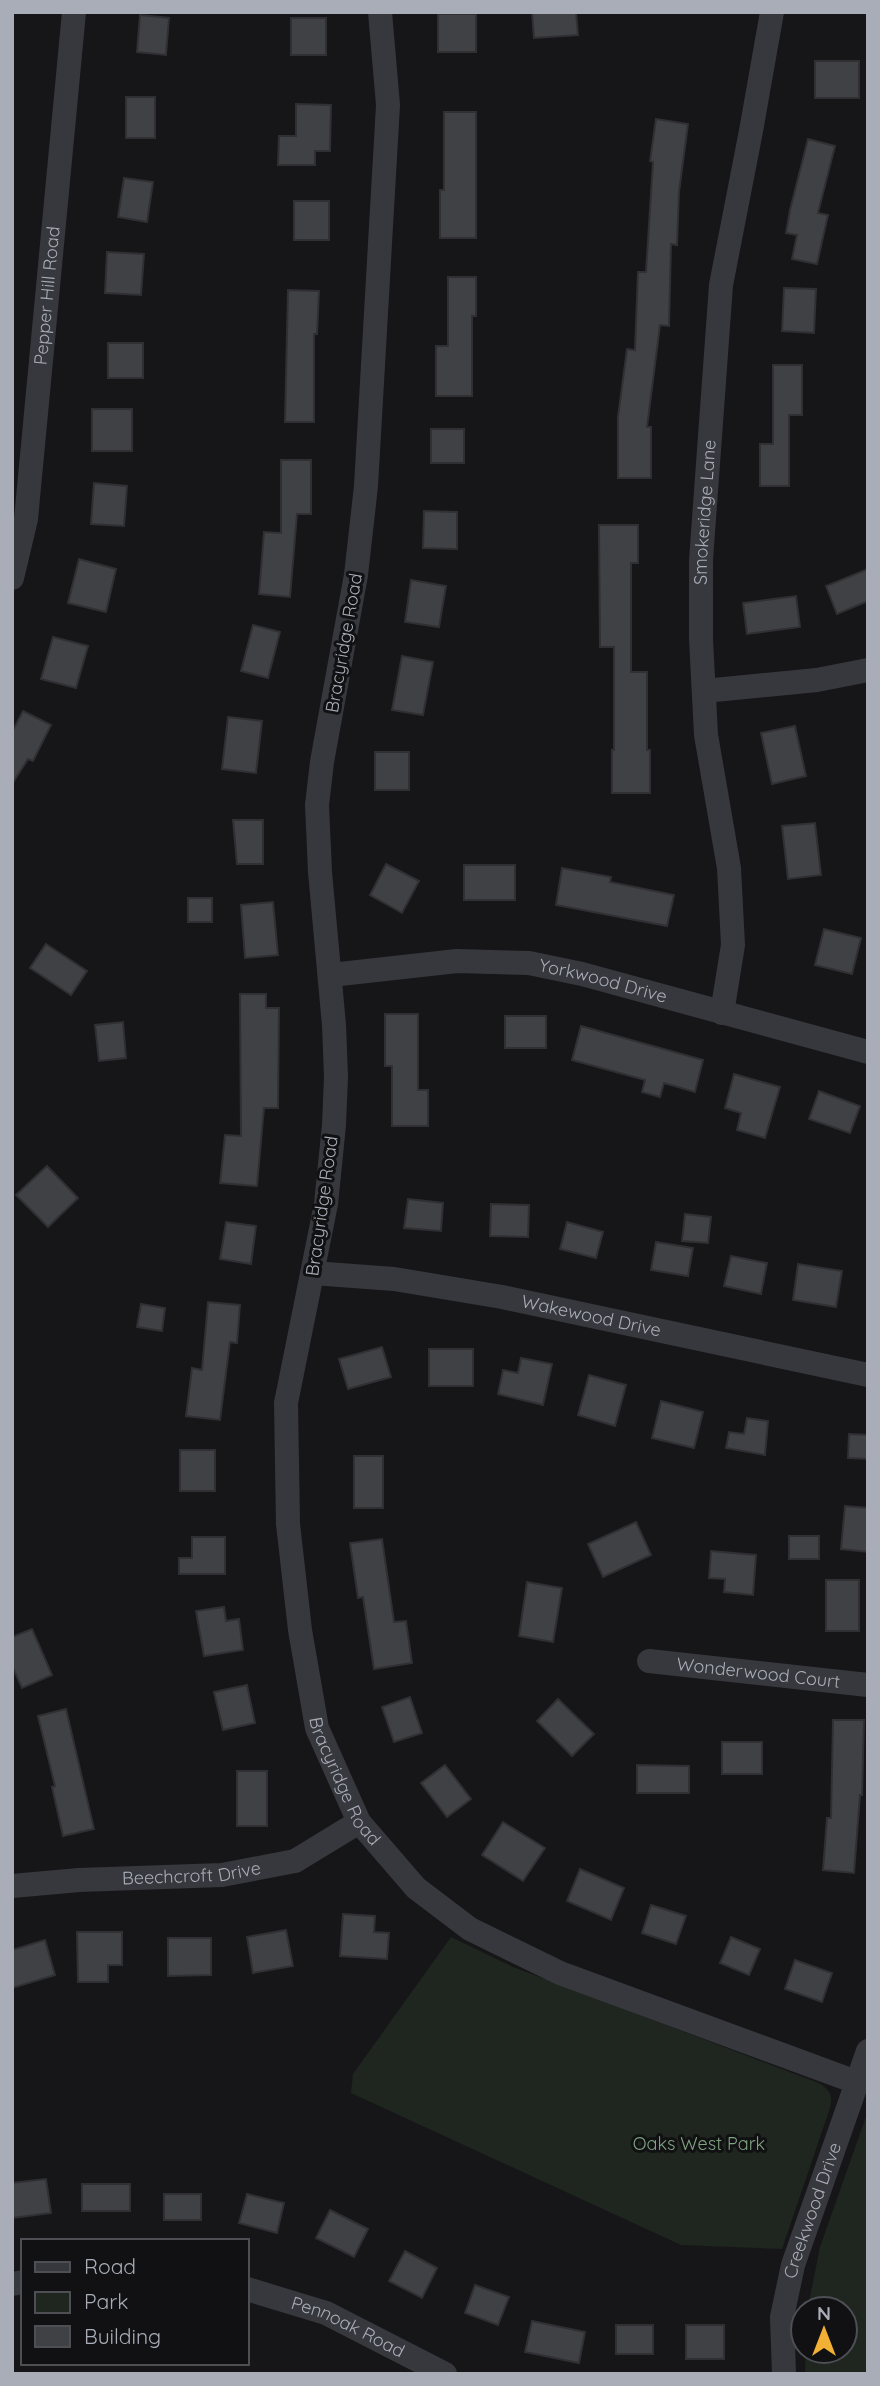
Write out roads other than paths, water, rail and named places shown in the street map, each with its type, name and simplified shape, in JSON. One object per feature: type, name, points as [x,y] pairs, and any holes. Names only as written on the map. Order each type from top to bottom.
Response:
[{"type":"street","name":"Pepper Hill Road","points":[[12,578],[26,519],[74,12]]},
{"type":"street","name":"Bracyridge Road","points":[[380,12],[388,105],[366,486],[356,575],[322,762],[317,805],[337,1077],[334,1125],[326,1204],[286,1403],[288,1524],[300,1630],[317,1728],[359,1822],[416,1888],[470,1929],[560,1973],[856,2082]]},
{"type":"street","name":"Smokeridge Lane","points":[[722,1013],[733,945],[729,868],[706,735],[701,639],[701,561],[721,285],[772,12]]},
{"type":"street","points":[[704,691],[817,680],[868,670]]},
{"type":"street","name":"Yorkwood Drive","points":[[331,975],[457,961],[528,963],[582,974],[868,1052]]},
{"type":"street","name":"Wakewood Drive","points":[[313,1273],[394,1279],[502,1297],[868,1375]]},
{"type":"street","name":"Wonderwood Court","points":[[649,1661],[868,1685]]},
{"type":"street","name":"Beechcroft Drive","points":[[13,1883],[222,1875],[295,1861],[359,1822]]},
{"type":"street","name":"Creekwood Drive","points":[[784,2374],[782,2317],[793,2265],[868,2051]]},
{"type":"street","name":"Pennoak Road","points":[[248,2289],[326,2313],[445,2374]]},
{"type":"park label","name":"Oaks West Park","points":[[699,2144]]}]
